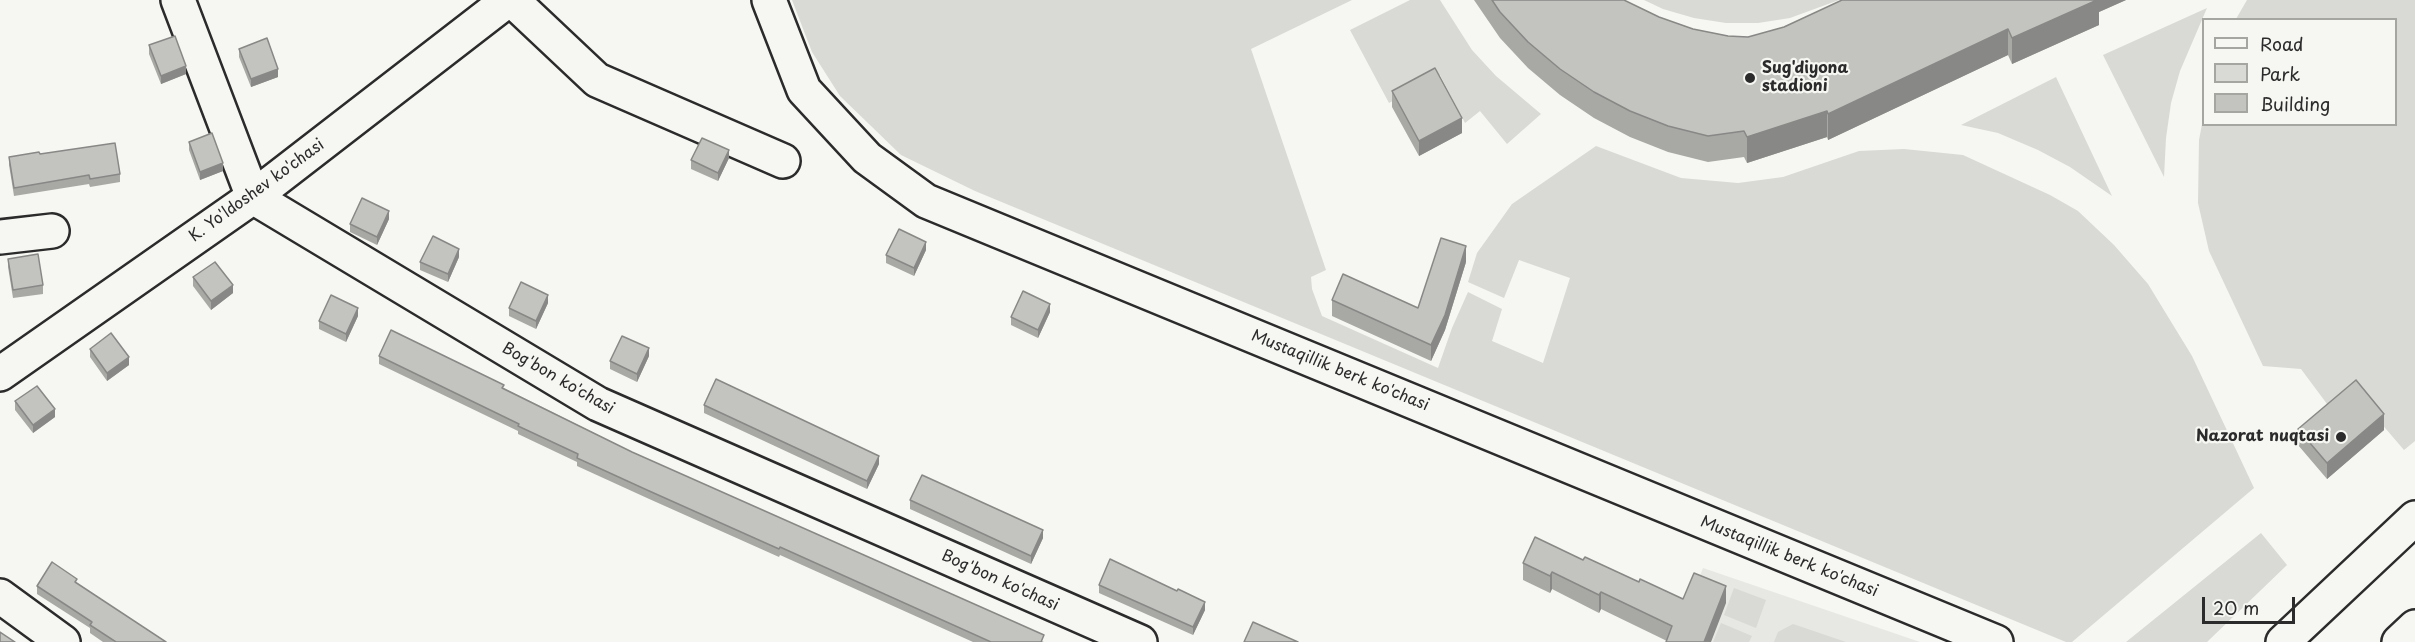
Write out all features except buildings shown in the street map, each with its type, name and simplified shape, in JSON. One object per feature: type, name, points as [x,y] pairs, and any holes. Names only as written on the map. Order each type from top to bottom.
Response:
[{"type":"street","points":[[178,0],[253,197]]},
{"type":"street","points":[[510,0],[597,80],[783,161]]},
{"type":"street","name":"K. Yo'ldoshev ko'chasi","points":[[0,374],[253,197],[510,0]]},
{"type":"street","name":"Mustaqillik berk ko'chasi","points":[[769,0],[804,90],[867,158],[926,201],[1996,642]]},
{"type":"street","name":"Bog'bon ko'chasi","points":[[253,197],[598,404],[1140,642]]},
{"type":"street","points":[[0,237],[52,231]]},
{"type":"street","points":[[2283,642],[2415,518]]},
{"type":"street","points":[[0,596],[63,642]]},
{"type":"street","points":[[2399,642],[2415,627]]},
{"type":"shaded area","points":[[1703,568],[1920,642],[1673,642]]},
{"type":"green space","points":[[792,0],[1352,0],[1251,49],[1326,270],[1311,277],[1312,289],[1322,316],[1438,368],[1468,292],[1502,309],[1492,341],[1543,363],[1570,278],[1519,260],[1504,298],[1468,282],[1477,253],[1512,204],[1596,146],[1681,178],[1738,183],[1783,177],[1859,151],[1904,149],[1963,155],[2050,195],[2078,211],[2114,245],[2148,284],[2192,356],[2254,488],[2072,642],[2066,642],[975,191],[901,155],[840,96],[812,52]]},
{"type":"green space","points":[[1410,0],[1440,0],[1472,50],[1496,76],[1541,114],[1507,144],[1480,111],[1465,123],[1440,75],[1389,103],[1350,30]]},
{"type":"green space","points":[[1644,0],[1839,0],[1790,18],[1758,23],[1726,23],[1694,18],[1663,9]]},
{"type":"green space","points":[[2247,0],[2415,0],[2415,441],[2404,450],[2356,394],[2333,412],[2301,369],[2263,366],[2209,251],[2198,203],[2199,140],[2202,124],[2397,126],[2397,18],[2237,18]]},
{"type":"green space","points":[[2207,8],[2180,71],[2171,103],[2164,177],[2103,55]]},
{"type":"green space","points":[[2056,77],[2112,196],[2070,167],[2038,150],[1998,133],[1961,125]]},
{"type":"green space","points":[[2261,533],[2287,565],[2207,642],[2126,642]]},
{"type":"green space","points":[[1734,588],[1766,600],[1756,628],[1724,615]]},
{"type":"green space","points":[[1721,623],[1752,636],[1749,642],[1713,642]]},
{"type":"green space","points":[[1793,624],[1846,642],[1774,642],[1778,632]]},
{"type":"place","name":"Sug'diyona stadioni","points":[[1750,78]]},
{"type":"place","name":"Nazorat nuqtasi","points":[[2341,437]]}]
